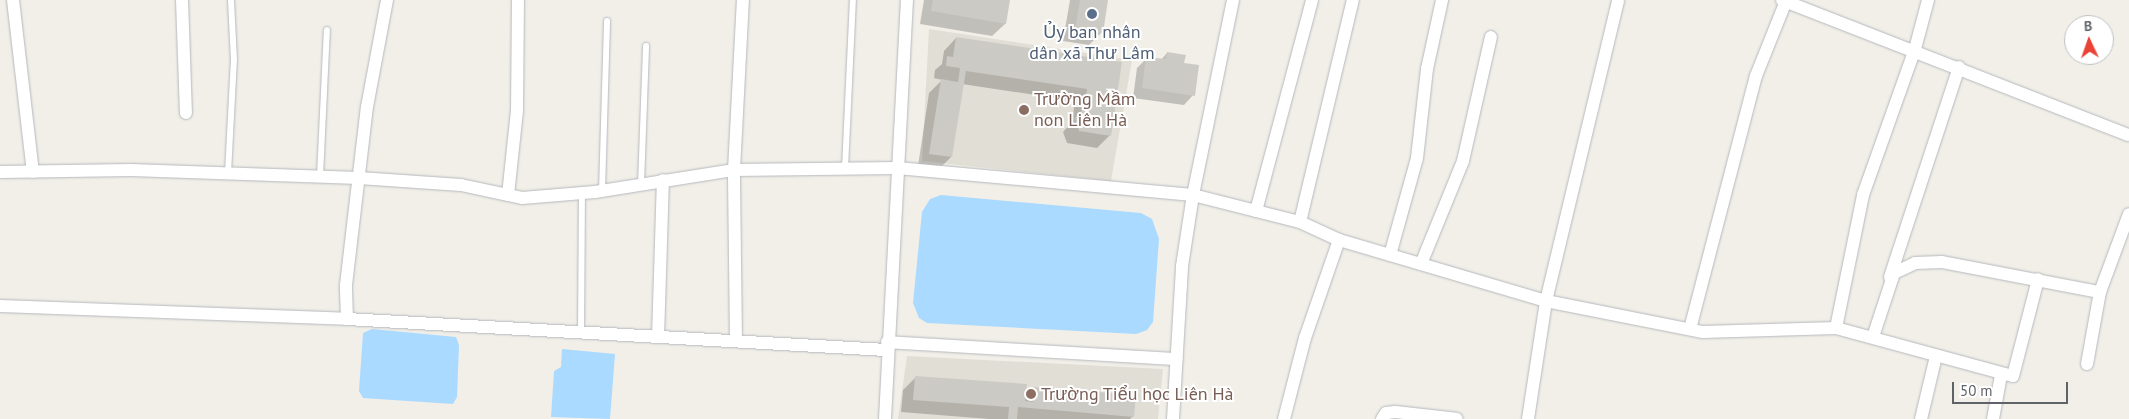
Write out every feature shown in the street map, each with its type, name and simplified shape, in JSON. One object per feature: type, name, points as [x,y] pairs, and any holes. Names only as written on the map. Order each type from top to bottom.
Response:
[{"type":"street","points":[[13,0],[32,172]]},
{"type":"street","points":[[182,0],[186,113]]},
{"type":"street","points":[[347,319],[346,285],[367,107],[387,0]]},
{"type":"street","points":[[508,195],[517,111],[518,0]]},
{"type":"street","points":[[736,341],[734,170],[743,0]]},
{"type":"street","points":[[885,419],[888,399],[887,346],[907,0]]},
{"type":"street","points":[[1173,419],[1182,266],[1193,195],[1233,0]]},
{"type":"street","points":[[1256,211],[1312,0]]},
{"type":"street","points":[[1300,222],[1353,0]]},
{"type":"street","points":[[1390,255],[1417,158],[1427,69],[1442,0]]},
{"type":"street","points":[[1528,419],[1546,301],[1618,0]]},
{"type":"street","points":[[1836,328],[1863,195],[1915,50],[1928,0]]},
{"type":"street","points":[[1690,330],[1756,76],[1784,1],[2129,134]]},
{"type":"street","points":[[1421,264],[1463,161],[1491,37]]},
{"type":"street","points":[[1873,337],[1959,67]]},
{"type":"street","points":[[0,172],[131,170],[320,176],[461,185],[522,198],[602,191],[734,170],[897,168],[1193,195],[1300,222],[1339,240],[1546,301],[1690,330],[1736,333],[1836,328],[2013,376],[2038,279]]},
{"type":"street","points":[[658,337],[663,180]]},
{"type":"street","points":[[2087,364],[2100,292],[2129,214]]},
{"type":"street","points":[[1284,419],[1305,338],[1339,240]]},
{"type":"street","points":[[1889,282],[1894,273],[1903,266],[1928,262],[2038,279],[2100,292]]},
{"type":"street","points":[[0,306],[347,319],[736,341],[1177,359]]},
{"type":"street","points":[[1922,419],[1936,356]]},
{"type":"street","points":[[1993,419],[2001,374]]},
{"type":"street","points":[[1382,419],[1386,414],[1395,412],[1457,419]]},
{"type":"lane","points":[[228,173],[234,60],[231,0]]},
{"type":"lane","points":[[845,168],[853,0]]},
{"type":"lane","points":[[602,191],[607,21]]},
{"type":"lane","points":[[320,176],[327,30]]},
{"type":"lane","points":[[641,184],[646,46]]},
{"type":"lane","points":[[581,333],[582,193]]},
{"type":"shaded area","name":"Trường Mầm non Liên Hà","points":[[929,29],[1132,60],[1111,181],[922,161]]},
{"type":"shaded area","name":"Trường Tiểu học Liên Hà","points":[[907,356],[1163,369],[1158,419],[898,419]]},
{"type":"water","points":[[941,195],[1141,213],[1152,219],[1159,239],[1153,322],[1147,330],[1136,334],[927,323],[919,318],[913,303],[922,212],[930,199]]},
{"type":"water","points":[[372,329],[456,337],[459,345],[457,397],[453,404],[363,398],[359,391],[363,333]]},
{"type":"water","points":[[562,349],[615,354],[610,419],[551,417],[554,371],[561,367]]},
{"type":"building","points":[[933,0],[1010,0],[1006,24],[931,11]]},
{"type":"building","name":"Ủy ban nhân dân xã Thư Lâm","points":[[1080,0],[1108,0],[1103,33],[1075,29]]},
{"type":"building","points":[[956,37],[1122,62],[1111,136],[1079,131],[1075,118],[1084,108],[1087,89],[966,71],[952,157],[929,154],[941,79],[958,82],[960,68],[946,66],[947,56],[953,57]]},
{"type":"building","points":[[1167,52],[1186,55],[1184,63],[1199,65],[1195,96],[1142,88],[1146,57],[1166,59]]},
{"type":"building","points":[[915,376],[1027,384],[1025,401],[1033,402],[1034,387],[1136,395],[1134,417],[1018,407],[1017,419],[1008,419],[1009,407],[913,400]]},
{"type":"place","name":"Ủy ban nhân dân xã Thư Lâm","points":[[1092,14]]},
{"type":"place","name":"Trường Mầm non Liên Hà","points":[[1024,110]]},
{"type":"place","name":"Trường Tiểu học Liên Hà","points":[[1031,394]]}]
